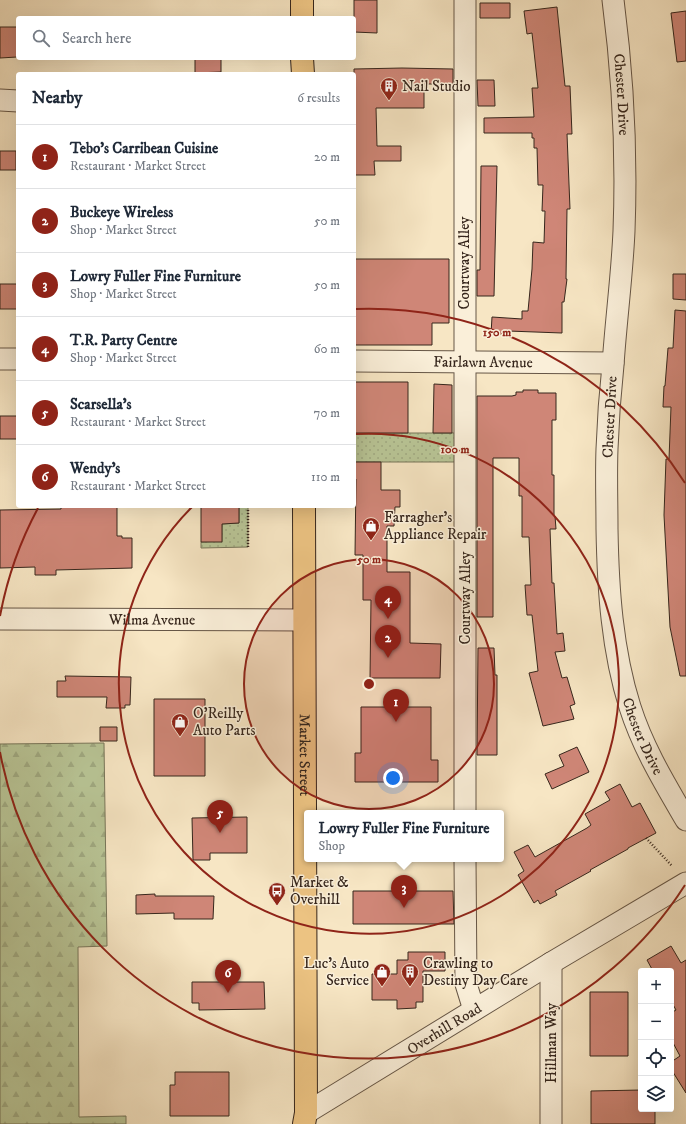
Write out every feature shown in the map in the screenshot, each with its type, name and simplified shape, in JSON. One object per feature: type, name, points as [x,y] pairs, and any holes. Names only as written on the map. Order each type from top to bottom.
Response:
[{"type":"main road","points":[[302,0],[302,16]]},
{"type":"main road","points":[[302,60],[302,72]]},
{"type":"main road","name":"Market Street","points":[[304,508],[305,1119]]},
{"type":"street","name":"Courtway Alley","points":[[465,0],[465,810]]},
{"type":"street","name":"Chester Drive","points":[[613,0],[620,55],[626,172],[621,282],[613,363],[607,449],[608,557],[611,613],[617,656],[630,707],[648,753],[686,820]]},
{"type":"street","points":[[0,100],[16,101]]},
{"type":"street","points":[[0,359],[16,359]]},
{"type":"street","name":"Fairlawn Avenue","points":[[356,362],[613,363]]},
{"type":"street","name":"Wilma Avenue","points":[[0,619],[303,620]]},
{"type":"street","points":[[465,862],[466,984],[474,1010]]},
{"type":"street","name":"Overhill Road","points":[[305,1119],[474,1010],[686,883]]},
{"type":"street","name":"Hillman Way","points":[[551,963],[551,1124]]},
{"type":"path","points":[[248,508],[248,547]]},
{"type":"path","points":[[646,838],[672,866]]},
{"type":"green space","points":[[356,433],[455,433],[455,462],[356,462]]},
{"type":"green space","points":[[239,508],[248,508],[248,547],[201,548],[201,542],[222,541],[222,524],[239,523]]},
{"type":"green space","points":[[104,743],[107,946],[78,947],[79,1117],[126,1116],[126,1124],[0,1124],[0,744]]},
{"type":"building","points":[[354,0],[377,0],[377,33],[356,32],[356,16],[354,16]]},
{"type":"building","points":[[480,3],[510,3],[510,18],[480,18]]},
{"type":"building","points":[[557,7],[565,86],[570,86],[572,134],[567,134],[570,209],[567,209],[567,279],[564,302],[562,302],[562,333],[508,331],[507,334],[491,334],[492,317],[522,319],[522,311],[528,311],[533,242],[544,243],[545,211],[542,211],[543,185],[538,185],[537,148],[534,148],[534,138],[532,138],[532,133],[484,133],[484,118],[534,117],[532,88],[538,88],[532,33],[527,34],[524,11]]},
{"type":"building","points":[[686,11],[686,61],[677,62],[671,13]]},
{"type":"building","points":[[0,27],[16,27],[16,57],[0,58]]},
{"type":"building","points":[[195,60],[221,60],[221,72],[195,72]]},
{"type":"building","points":[[354,69],[453,69],[453,84],[424,84],[424,108],[376,108],[377,146],[401,146],[401,161],[374,161],[375,175],[356,175],[356,72],[354,72]]},
{"type":"building","points":[[477,80],[494,80],[495,106],[478,106]]},
{"type":"building","points":[[0,151],[16,151],[16,170],[0,170]]},
{"type":"building","points":[[481,166],[497,166],[494,296],[477,296],[477,270],[480,270]]},
{"type":"building","points":[[356,259],[449,259],[449,323],[432,323],[432,345],[356,345]]},
{"type":"building","points":[[673,274],[686,274],[686,300],[673,299]]},
{"type":"building","points":[[0,284],[16,284],[16,309],[0,309]]},
{"type":"building","points":[[675,310],[686,311],[686,676],[680,676],[670,627],[664,515],[666,459],[669,459],[671,407],[663,407],[664,386],[668,348],[673,348]]},
{"type":"building","points":[[356,382],[408,382],[408,433],[356,433]]},
{"type":"building","points":[[434,384],[452,385],[452,433],[433,433]]},
{"type":"building","points":[[523,390],[538,390],[538,393],[556,393],[556,420],[552,420],[552,475],[554,475],[554,516],[556,529],[550,529],[552,583],[554,583],[557,634],[563,633],[565,651],[555,652],[562,678],[567,677],[575,704],[570,706],[574,719],[543,726],[529,673],[538,671],[532,615],[527,615],[525,585],[531,585],[529,537],[522,537],[522,496],[519,496],[519,458],[493,458],[493,617],[477,617],[477,396],[512,396],[516,395],[516,392],[523,392]]},
{"type":"building","points":[[0,416],[16,416],[16,439],[0,439]]},
{"type":"building","points":[[356,462],[381,462],[381,490],[400,490],[400,507],[395,507],[394,526],[387,526],[387,572],[410,572],[410,643],[441,644],[440,678],[370,678],[371,600],[363,600],[363,555],[355,555]]},
{"type":"building","points":[[117,508],[117,536],[122,536],[122,538],[132,538],[132,568],[56,570],[56,575],[35,575],[35,567],[0,568],[0,510]]},
{"type":"building","points":[[201,508],[239,508],[239,523],[222,524],[222,542],[201,542]]},
{"type":"building","points":[[478,648],[494,648],[495,675],[497,675],[497,755],[477,755]]},
{"type":"building","points":[[65,676],[131,677],[130,705],[125,705],[125,708],[106,708],[107,697],[57,697],[57,681],[66,681]]},
{"type":"building","name":"O'Reilly Auto Parts","points":[[154,699],[205,699],[205,776],[154,776]]},
{"type":"building","points":[[361,707],[431,707],[431,760],[438,760],[438,782],[355,782],[355,753],[361,753]]},
{"type":"building","points":[[100,727],[117,727],[117,741],[100,741]]},
{"type":"building","points":[[577,747],[589,772],[552,789],[545,774],[564,766],[559,755]]},
{"type":"building","points":[[620,784],[632,807],[640,803],[656,833],[555,891],[557,895],[540,904],[538,900],[534,903],[518,875],[524,871],[514,852],[528,845],[535,857],[587,828],[591,825],[585,814],[610,800],[605,792]]},
{"type":"building","points":[[247,817],[247,853],[210,853],[210,860],[193,860],[192,818]]},
{"type":"building","points":[[353,891],[453,891],[454,924],[353,924]]},
{"type":"building","points":[[155,894],[155,896],[214,896],[213,919],[174,919],[174,913],[136,914],[136,895]]},
{"type":"building","points":[[671,946],[681,963],[686,960],[686,1093],[674,1074],[674,1060],[680,1056],[674,1045],[674,1011],[676,1010],[674,1006],[674,968],[651,968],[647,960]]},
{"type":"building","name":"Crawling to Destiny Day Care","points":[[408,952],[445,952],[445,971],[423,971],[423,1002],[416,1002],[416,1008],[397,1009],[397,1000],[372,1000],[372,974],[397,974],[397,960],[408,960]]},
{"type":"building","points":[[192,982],[264,982],[265,1009],[199,1010],[199,1003],[192,1003]]},
{"type":"building","points":[[590,992],[628,992],[628,1056],[590,1056]]},
{"type":"building","points":[[175,1072],[229,1072],[229,1116],[170,1116],[170,1085],[175,1085]]},
{"type":"building","points":[[638,1090],[638,1112],[655,1112],[655,1124],[591,1124],[591,1091]]},
{"type":"place","name":"Nail Studio","points":[[389,101]]},
{"type":"place","name":"Farragher's Appliance Repair","points":[[371,541]]},
{"type":"place","name":"T.R. Party Centre","points":[[388,619]]},
{"type":"place","name":"Buckeye Wireless","points":[[388,658]]},
{"type":"place","name":"Tebo's Carribean Cuisine","points":[[396,722]]},
{"type":"place","name":"O'Reilly Auto Parts","points":[[180,737]]},
{"type":"place","name":"Scarsella's","points":[[220,833]]},
{"type":"place","name":"Market & Overhill","points":[[277,906]]},
{"type":"place","name":"Lowry Fuller Fine Furniture","points":[[404,908]]},
{"type":"place","name":"Luc's Auto Service","points":[[382,987]]},
{"type":"place","name":"Crawling to Destiny Day Care","points":[[410,987]]},
{"type":"place","name":"Wendy's","points":[[228,993]]}]
